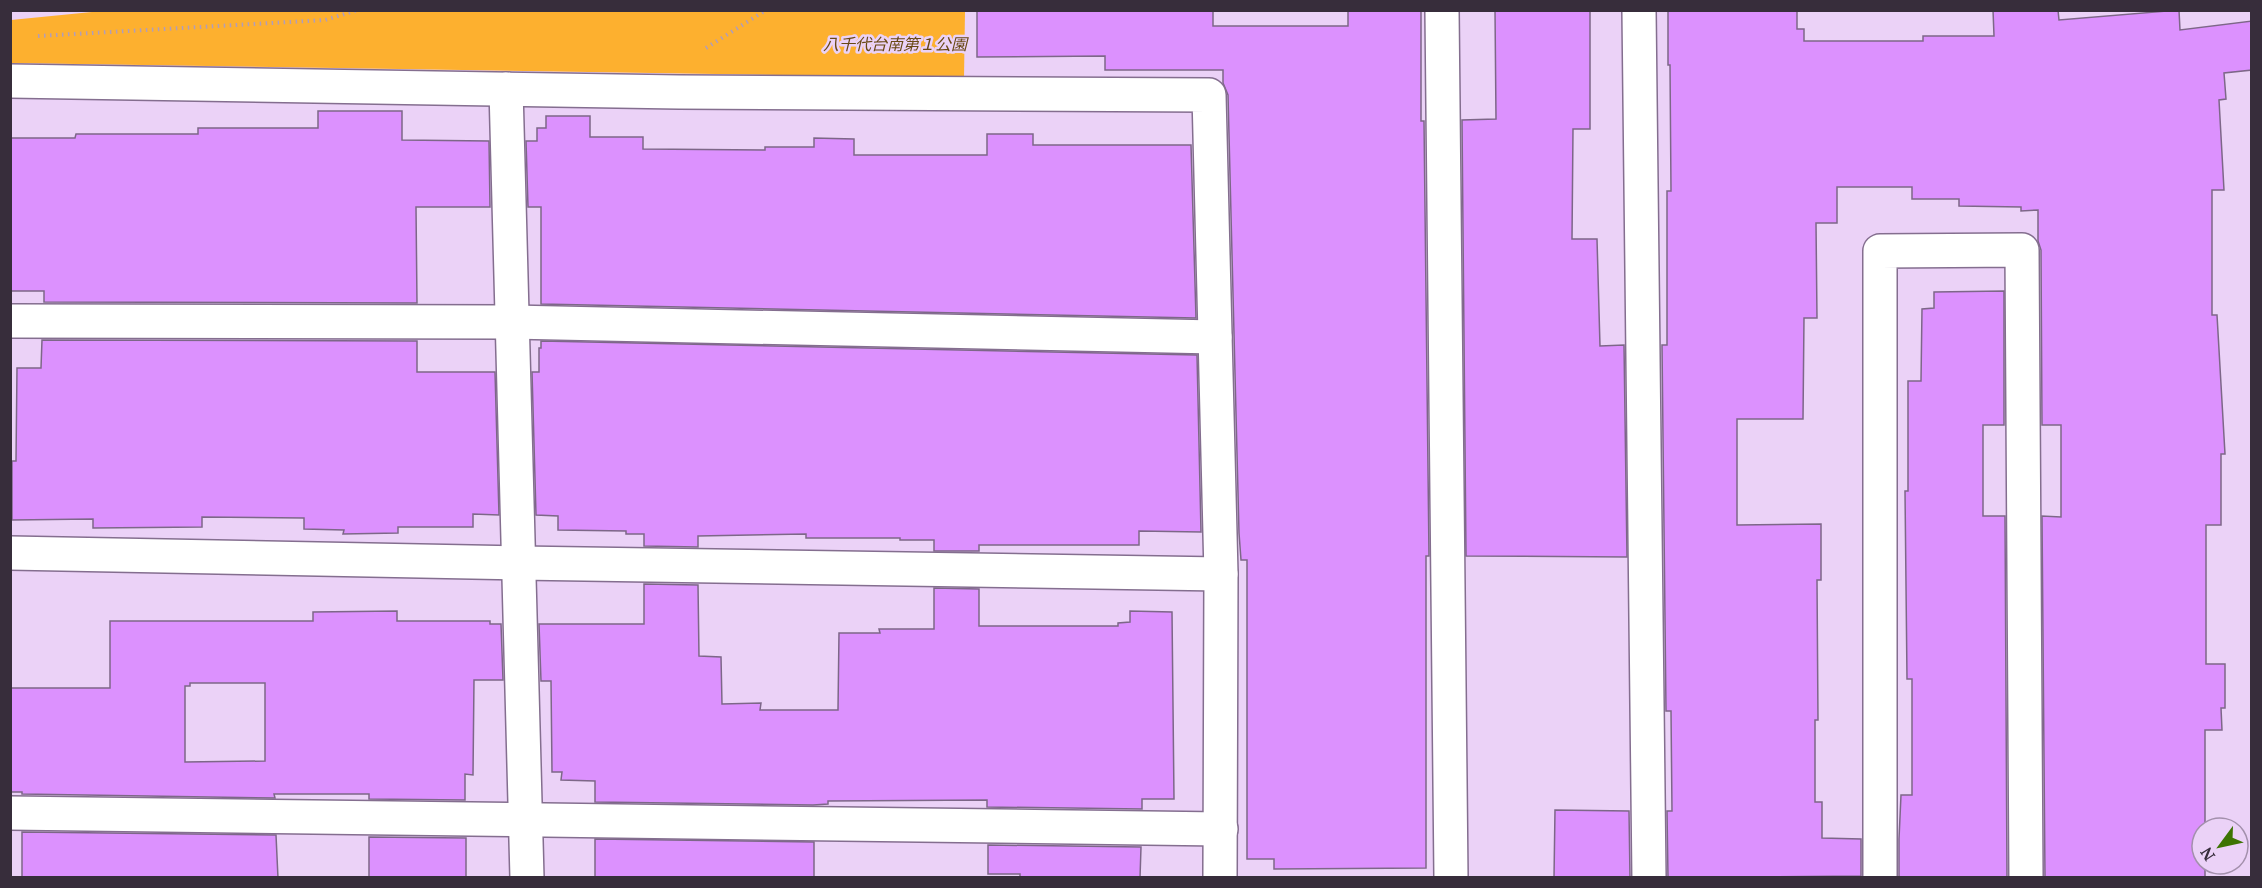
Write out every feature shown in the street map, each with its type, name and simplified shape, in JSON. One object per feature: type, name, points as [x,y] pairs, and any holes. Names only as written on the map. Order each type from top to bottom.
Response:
[{"type":"street","points":[[1442,10],[1457,618],[1451,878]]},
{"type":"street","points":[[1639,10],[1640,750],[1649,878]]},
{"type":"street","points":[[10,81],[506,89],[1209,95],[1221,574],[1220,878]]},
{"type":"street","points":[[506,89],[527,878]]},
{"type":"street","points":[[1880,878],[1880,251],[2022,250],[2026,878]]},
{"type":"street","points":[[10,321],[512,322],[1215,337]]},
{"type":"street","points":[[10,553],[1221,574]]},
{"type":"street","points":[[10,813],[1221,829]]},
{"type":"path","points":[[34,36],[325,20],[358,10]]},
{"type":"path","points":[[699,53],[766,10]]},
{"type":"green space","name":"八千代台南第１公園","points":[[102,11],[965,11],[964,78],[11,63],[11,20]]},
{"type":"building","points":[[977,10],[1213,11],[1213,26],[1348,26],[1348,10],[1421,10],[1429,556],[1426,556],[1426,868],[1274,869],[1274,859],[1247,859],[1247,560],[1241,560],[1239,533],[1228,95],[1223,83],[1223,70],[1105,70],[1105,56],[977,57]]},
{"type":"building","points":[[1495,10],[1590,10],[1590,129],[1573,129],[1572,239],[1597,239],[1600,346],[1624,345],[1627,557],[1466,556],[1462,120],[1496,119]]},
{"type":"building","points":[[1668,10],[1797,10],[1797,29],[1804,29],[1804,41],[1923,41],[1923,36],[1994,36],[1993,10],[2058,10],[2059,20],[2179,10],[2180,30],[2252,21],[2252,70],[2224,73],[2226,99],[2219,100],[2224,190],[2212,190],[2212,315],[2217,315],[2225,454],[2221,454],[2221,525],[2206,525],[2206,664],[2225,664],[2225,708],[2221,708],[2222,730],[2205,730],[2205,816],[2190,816],[2190,876],[2205,876],[2205,878],[2045,878],[2042,516],[2061,517],[2061,425],[2042,425],[2041,250],[2038,241],[2038,210],[2021,211],[2021,207],[1959,206],[1959,199],[1912,199],[1912,187],[1837,187],[1837,223],[1816,223],[1817,318],[1804,318],[1803,419],[1737,419],[1737,525],[1821,524],[1821,580],[1817,580],[1818,720],[1815,720],[1815,802],[1822,802],[1822,838],[1861,839],[1861,876],[1668,878],[1667,811],[1672,811],[1671,711],[1666,711],[1662,345],[1667,345],[1667,191],[1671,191],[1670,65],[1668,65]]},
{"type":"building","points":[[318,111],[402,111],[402,140],[489,141],[490,207],[416,207],[417,303],[44,302],[44,291],[10,291],[10,138],[75,138],[76,134],[198,134],[198,128],[318,128]]},
{"type":"building","points":[[546,116],[590,116],[590,137],[643,137],[643,149],[765,150],[765,147],[814,147],[814,138],[854,139],[854,155],[987,155],[987,134],[1033,134],[1033,145],[1191,145],[1196,318],[541,304],[541,207],[528,207],[526,141],[537,141],[537,128],[546,128]]},
{"type":"building","points":[[2004,291],[2004,425],[1983,425],[1983,516],[2005,516],[2007,878],[1901,878],[1899,876],[1899,839],[1901,795],[1912,795],[1912,679],[1907,679],[1905,491],[1908,491],[1908,381],[1921,381],[1922,309],[1934,308],[1934,292]]},
{"type":"building","points":[[42,340],[417,341],[417,372],[495,372],[499,515],[473,514],[473,527],[398,527],[398,533],[343,534],[344,530],[304,529],[304,518],[202,517],[202,527],[93,528],[93,519],[12,520],[12,461],[16,461],[17,368],[41,368]]},
{"type":"building","points":[[541,341],[1197,355],[1201,532],[1139,531],[1139,545],[979,545],[979,551],[934,551],[934,540],[806,538],[806,534],[698,536],[698,547],[644,546],[644,534],[626,534],[626,531],[558,530],[558,516],[536,515],[532,372],[539,372]]},
{"type":"building","points":[[644,584],[698,585],[699,656],[721,657],[722,704],[761,703],[760,710],[838,710],[839,633],[880,633],[879,629],[934,629],[934,588],[979,589],[979,626],[1118,626],[1118,623],[1130,622],[1130,611],[1172,612],[1174,799],[1142,799],[1142,809],[987,807],[987,800],[828,801],[828,804],[813,805],[595,802],[595,781],[561,780],[562,772],[552,772],[551,681],[541,681],[539,624],[644,624]]},
{"type":"building","points":[[397,611],[397,621],[490,621],[490,624],[501,624],[503,680],[474,680],[473,775],[465,774],[465,800],[369,799],[369,794],[274,794],[275,798],[10,792],[10,688],[110,688],[110,621],[313,621],[313,612]],"holes":[[[190,683],[265,683],[265,761],[185,762],[185,686],[190,686]]]},
{"type":"building","points":[[1555,810],[1629,811],[1630,878],[1554,878]]},
{"type":"building","points":[[22,832],[276,835],[278,878],[22,878]]},
{"type":"building","points":[[369,837],[466,838],[466,878],[369,878]]},
{"type":"building","points":[[595,839],[814,842],[814,878],[595,878]]},
{"type":"building","points":[[988,845],[1141,847],[1140,878],[1020,878],[1020,874],[988,874]]}]
